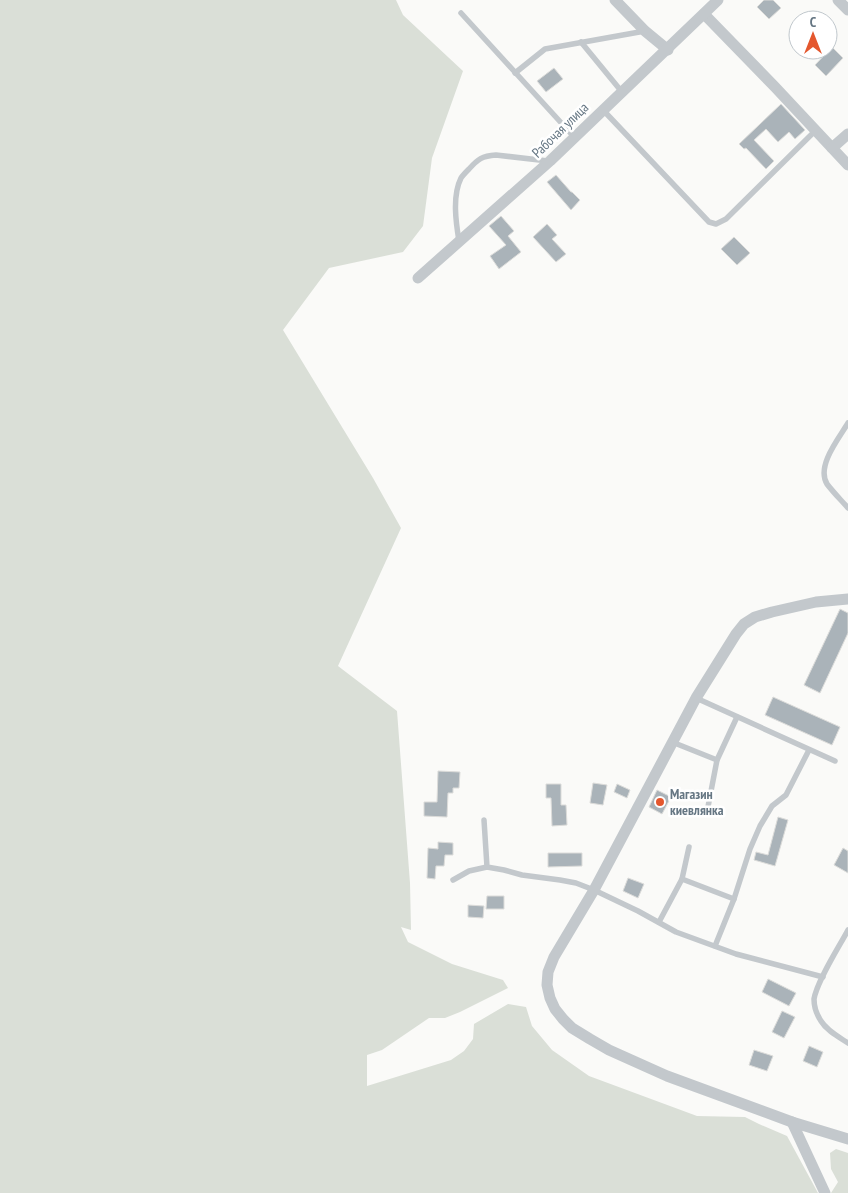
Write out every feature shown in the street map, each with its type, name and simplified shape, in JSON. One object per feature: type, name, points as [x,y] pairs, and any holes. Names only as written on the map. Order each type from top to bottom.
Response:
[{"type":"street","points":[[615,0],[668,50]]},
{"type":"street","name":"Рабочая улица","points":[[418,278],[575,138],[718,0]]},
{"type":"street","points":[[838,0],[848,10]]},
{"type":"street","points":[[704,14],[848,165]]},
{"type":"street","points":[[832,148],[848,134]]},
{"type":"street","points":[[848,599],[816,602],[755,617],[744,624],[736,634],[696,698],[594,890],[554,957],[548,972],[547,985],[555,1009],[572,1028],[590,1039],[667,1076],[792,1122],[848,1139]]},
{"type":"street","points":[[792,1122],[825,1193]]},
{"type":"lane","points":[[461,13],[575,138]]},
{"type":"lane","points":[[515,73],[544,49],[645,30]]},
{"type":"lane","points":[[581,42],[622,92]]},
{"type":"lane","points":[[603,110],[709,222],[716,224],[726,219],[815,131]]},
{"type":"lane","points":[[459,242],[455,212],[458,189],[461,178],[477,160],[496,155],[550,161]]},
{"type":"lane","points":[[848,423],[827,458],[824,467],[827,483],[848,508]]},
{"type":"lane","points":[[696,698],[835,761]]},
{"type":"lane","points":[[707,812],[717,760],[737,717]]},
{"type":"lane","points":[[672,742],[717,760]]},
{"type":"lane","points":[[715,946],[760,826],[772,806],[786,795],[809,750]]},
{"type":"lane","points":[[484,820],[488,867]]},
{"type":"lane","points":[[659,922],[682,879],[689,847]]},
{"type":"lane","points":[[453,880],[469,871],[488,867],[522,875],[576,883],[594,890],[676,932],[751,958],[823,977]]},
{"type":"lane","points":[[682,879],[734,899]]},
{"type":"lane","points":[[848,930],[823,977],[814,1000],[816,1010],[822,1022],[848,1043]]},
{"type":"shaded area","points":[[0,0],[396,0],[403,15],[463,71],[432,158],[423,226],[403,252],[329,268],[283,330],[373,478],[401,528],[338,666],[397,711],[410,883],[411,930],[401,927],[408,942],[452,964],[503,980],[508,988],[445,1018],[429,1018],[382,1050],[367,1055],[367,1086],[451,1060],[464,1051],[473,1039],[474,1024],[508,1004],[526,1007],[532,1026],[552,1050],[589,1076],[697,1116],[745,1117],[787,1136],[818,1193],[0,1193]]},
{"type":"shaded area","points":[[836,1149],[848,1153],[848,1193],[831,1193],[838,1182],[831,1169],[830,1153]]},
{"type":"building","points":[[764,0],[773,0],[781,8],[769,19],[757,7]]},
{"type":"building","points":[[838,53],[843,58],[826,76],[815,65],[820,60],[838,60]]},
{"type":"building","points":[[554,68],[563,79],[546,92],[537,81]]},
{"type":"building","points":[[781,104],[805,130],[795,139],[789,132],[778,142],[766,129],[754,140],[774,161],[766,169],[746,148],[744,149],[739,144]]},
{"type":"building","points":[[556,175],[580,200],[571,210],[547,182]]},
{"type":"building","points":[[501,216],[514,231],[508,236],[521,252],[499,269],[490,256],[506,245],[489,226]]},
{"type":"building","points":[[547,224],[557,235],[552,239],[566,254],[556,262],[533,237]]},
{"type":"building","points":[[734,237],[750,253],[737,265],[721,249]]},
{"type":"building","points":[[840,609],[848,613],[848,633],[820,693],[804,685]]},
{"type":"building","points":[[773,697],[840,727],[832,745],[765,715]]},
{"type":"building","points":[[438,771],[460,772],[459,788],[453,788],[453,793],[448,793],[447,817],[424,816],[424,802],[437,802]]},
{"type":"building","points":[[593,783],[607,785],[603,805],[590,803]]},
{"type":"building","points":[[546,784],[561,784],[561,805],[566,805],[567,825],[552,826],[551,798],[546,798]]},
{"type":"building","points":[[617,784],[630,790],[627,798],[614,792]]},
{"type":"building","name":"Магазин киевлянка","points":[[657,790],[671,797],[662,814],[649,807]]},
{"type":"building","points":[[778,817],[788,820],[775,866],[754,860],[756,852],[768,855]]},
{"type":"building","points":[[438,842],[453,843],[453,855],[445,855],[444,866],[436,866],[435,879],[427,878],[428,848],[438,849]]},
{"type":"building","points":[[843,848],[848,851],[848,873],[834,865]]},
{"type":"building","points":[[548,853],[582,853],[582,866],[548,867]]},
{"type":"building","points":[[628,878],[644,884],[638,898],[623,891]]},
{"type":"building","points":[[487,896],[504,896],[504,909],[486,909]]},
{"type":"building","points":[[468,905],[484,906],[483,918],[468,917]]},
{"type":"building","points":[[768,979],[796,993],[789,1006],[762,992]]},
{"type":"building","points":[[782,1011],[795,1017],[784,1038],[772,1032]]},
{"type":"building","points":[[809,1046],[823,1052],[817,1067],[803,1061]]},
{"type":"building","points":[[754,1050],[773,1056],[767,1071],[749,1065]]},
{"type":"place","name":"Магазин киевлянка","points":[[660,802]]}]
